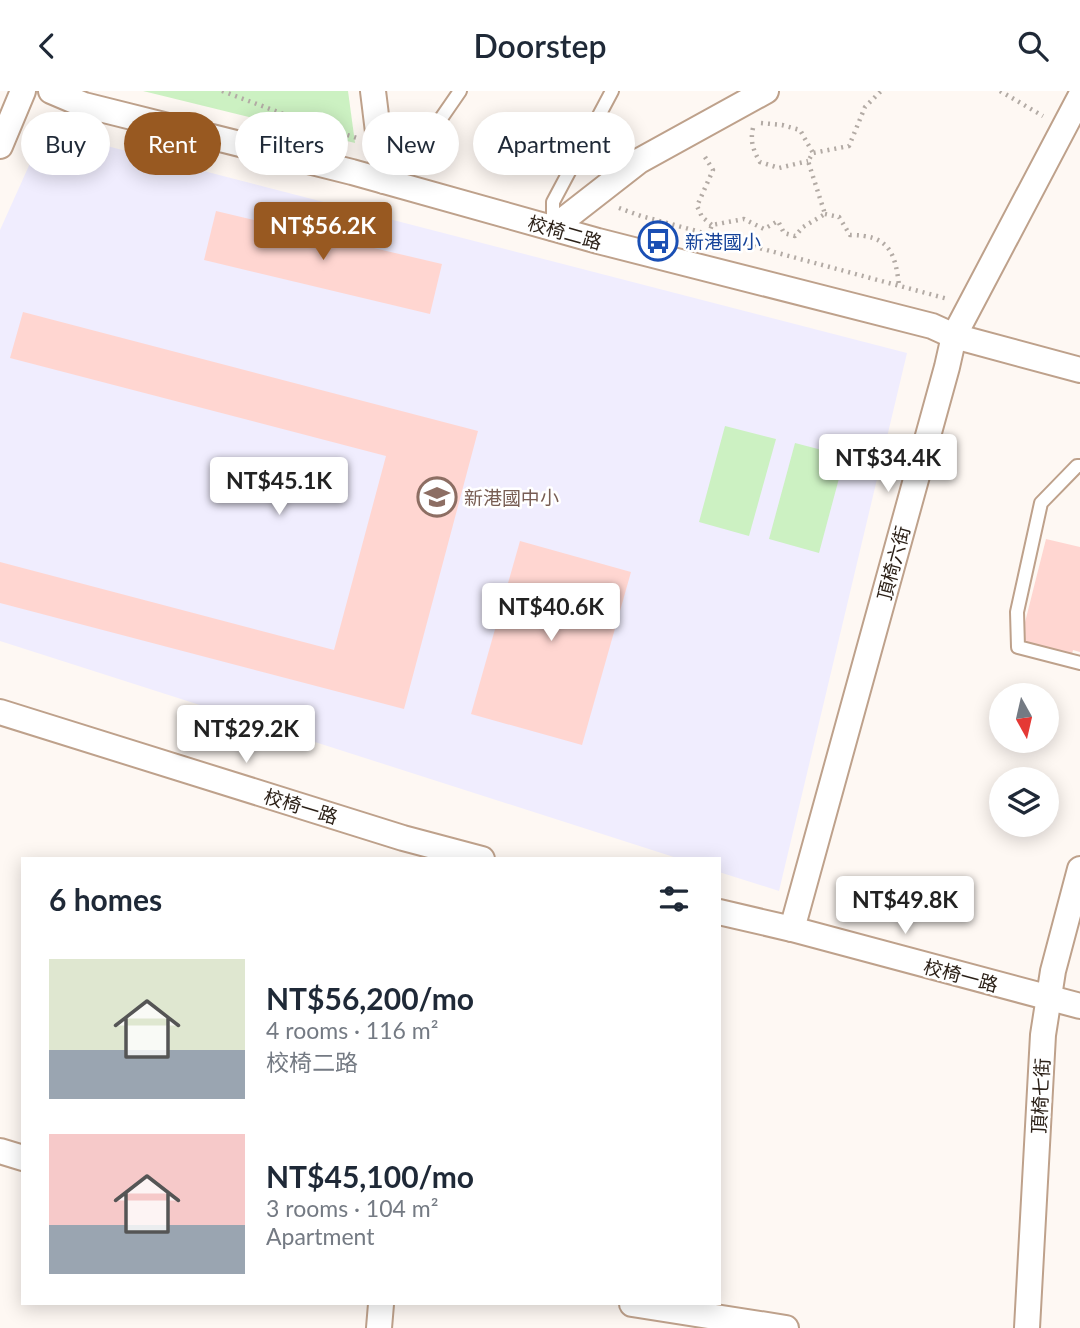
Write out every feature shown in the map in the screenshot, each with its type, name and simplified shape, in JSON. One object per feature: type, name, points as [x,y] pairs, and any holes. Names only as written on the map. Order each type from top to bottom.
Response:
[{"type":"street","points":[[0,146],[23,91]]},
{"type":"street","name":"校椅二路","points":[[51,91],[85,105],[933,326],[954,336],[1080,370]]},
{"type":"street","points":[[373,91],[384,181]]},
{"type":"street","points":[[553,228],[639,161],[766,91]]},
{"type":"street","name":"頂椅六街","points":[[792,929],[954,336],[1080,97]]},
{"type":"street","name":"校椅一路","points":[[0,712],[436,853],[467,857]]},
{"type":"street","name":"頂椅七街","points":[[1027,1328],[1043,1035],[1054,971],[1080,869]]},
{"type":"street","name":"校椅一路","points":[[721,912],[1080,1006]]},
{"type":"street","points":[[0,1151],[21,1157]]},
{"type":"street","points":[[379,1328],[381,1305]]},
{"type":"street","points":[[638,1305],[786,1328]]},
{"type":"lane","points":[[384,181],[411,162],[460,91]]},
{"type":"lane","points":[[553,228],[553,202],[612,91]]},
{"type":"lane","points":[[1080,466],[1041,503],[1017,612],[1018,647],[1080,663]]},
{"type":"path","points":[[222,91],[305,122],[361,139]]},
{"type":"path","points":[[753,128],[753,149],[760,162],[779,168],[808,161],[814,153],[849,146],[865,107],[881,91]]},
{"type":"path","points":[[1000,91],[1043,116]]},
{"type":"path","points":[[761,123],[800,130],[814,153]]},
{"type":"path","points":[[705,157],[713,170],[697,206],[702,216],[712,225]]},
{"type":"path","points":[[808,161],[825,214]]},
{"type":"path","points":[[619,208],[708,235],[948,299]]},
{"type":"path","points":[[712,225],[744,219],[764,229],[778,221],[784,233],[795,236],[803,227],[825,214],[839,217],[850,235],[867,235],[881,240],[891,250],[897,265],[899,285]]},
{"type":"path","points":[[708,235],[712,225]]},
{"type":"shaded area","name":"新港國中小","points":[[110,147],[124,150],[124,175],[219,175],[907,353],[779,891],[721,873],[721,857],[674,857],[0,641],[0,230],[25,175],[110,175]]},
{"type":"green space","points":[[143,91],[348,91],[355,143],[348,141],[348,112],[235,114]]},
{"type":"green space","points":[[725,426],[776,439],[749,536],[699,522]]},
{"type":"green space","points":[[795,443],[845,456],[819,553],[769,539]]},
{"type":"building","points":[[216,211],[442,264],[430,314],[204,260]]},
{"type":"building","points":[[23,312],[478,431],[404,709],[0,603],[0,562],[334,650],[386,456],[10,358]]},
{"type":"building","points":[[1046,539],[1080,547],[1080,652],[1073,650],[1071,659],[1019,646]]},
{"type":"building","points":[[520,541],[631,572],[582,745],[471,714]]},
{"type":"place","name":"新港國小","points":[[658,241]]},
{"type":"place","name":"新港國中小","points":[[437,497]]}]
